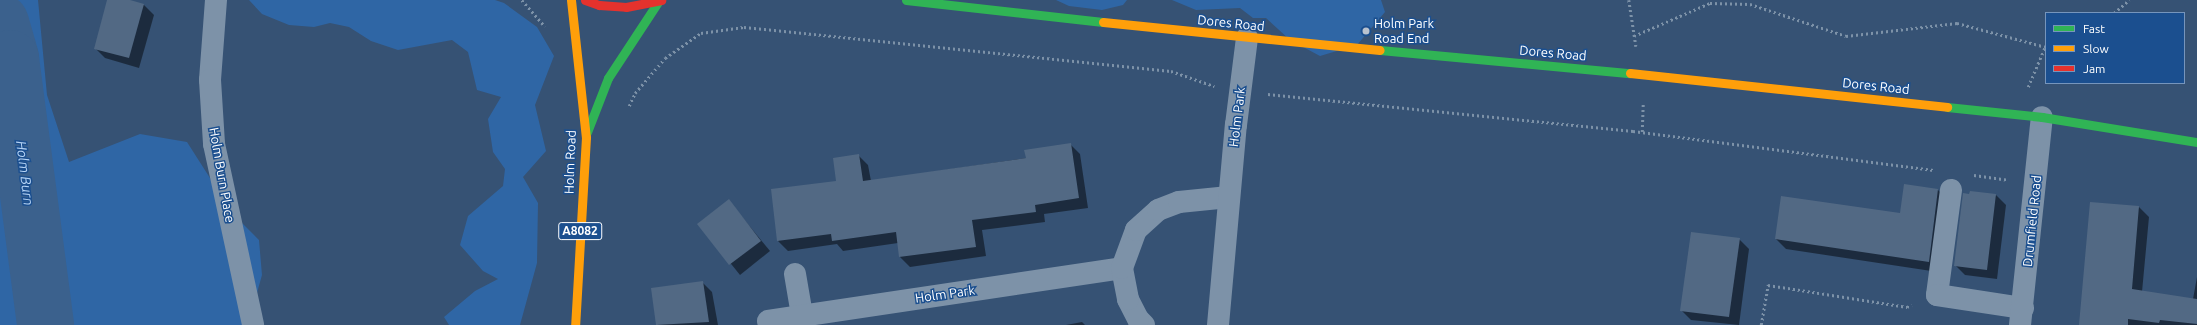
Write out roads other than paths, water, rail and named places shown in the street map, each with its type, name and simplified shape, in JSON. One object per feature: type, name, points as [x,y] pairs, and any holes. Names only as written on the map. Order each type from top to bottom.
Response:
[{"type":"main road","name":"Holm Road","points":[[571,0],[586,137],[574,325]]},
{"type":"main road","points":[[585,0],[599,5],[626,7],[660,1]]},
{"type":"main road","name":"Dores Road","points":[[906,0],[1247,38],[1644,74],[2042,117],[2197,142]]},
{"type":"main road","points":[[586,137],[608,78],[660,1]]},
{"type":"street","name":"Holm Burn Place","points":[[216,0],[210,80],[214,144],[253,325]]},
{"type":"street","name":"Holm Park","points":[[1218,325],[1229,197],[1247,38]]},
{"type":"street","name":"Drumfield Road","points":[[2021,316],[2042,117]]},
{"type":"street","points":[[1951,190],[1937,295],[2021,316]]},
{"type":"street","points":[[1144,325],[1138,319],[1128,298],[1122,268],[1136,230],[1158,210],[1179,202],[1229,197]]},
{"type":"street","name":"Holm Park","points":[[768,321],[1122,268]]},
{"type":"street","points":[[795,274],[802,316]]},
{"type":"waterway","name":"Holm Burn","points":[[0,22],[10,58],[45,325]]},
{"type":"place","name":"Holm Park Road End","points":[[1366,31]]}]
